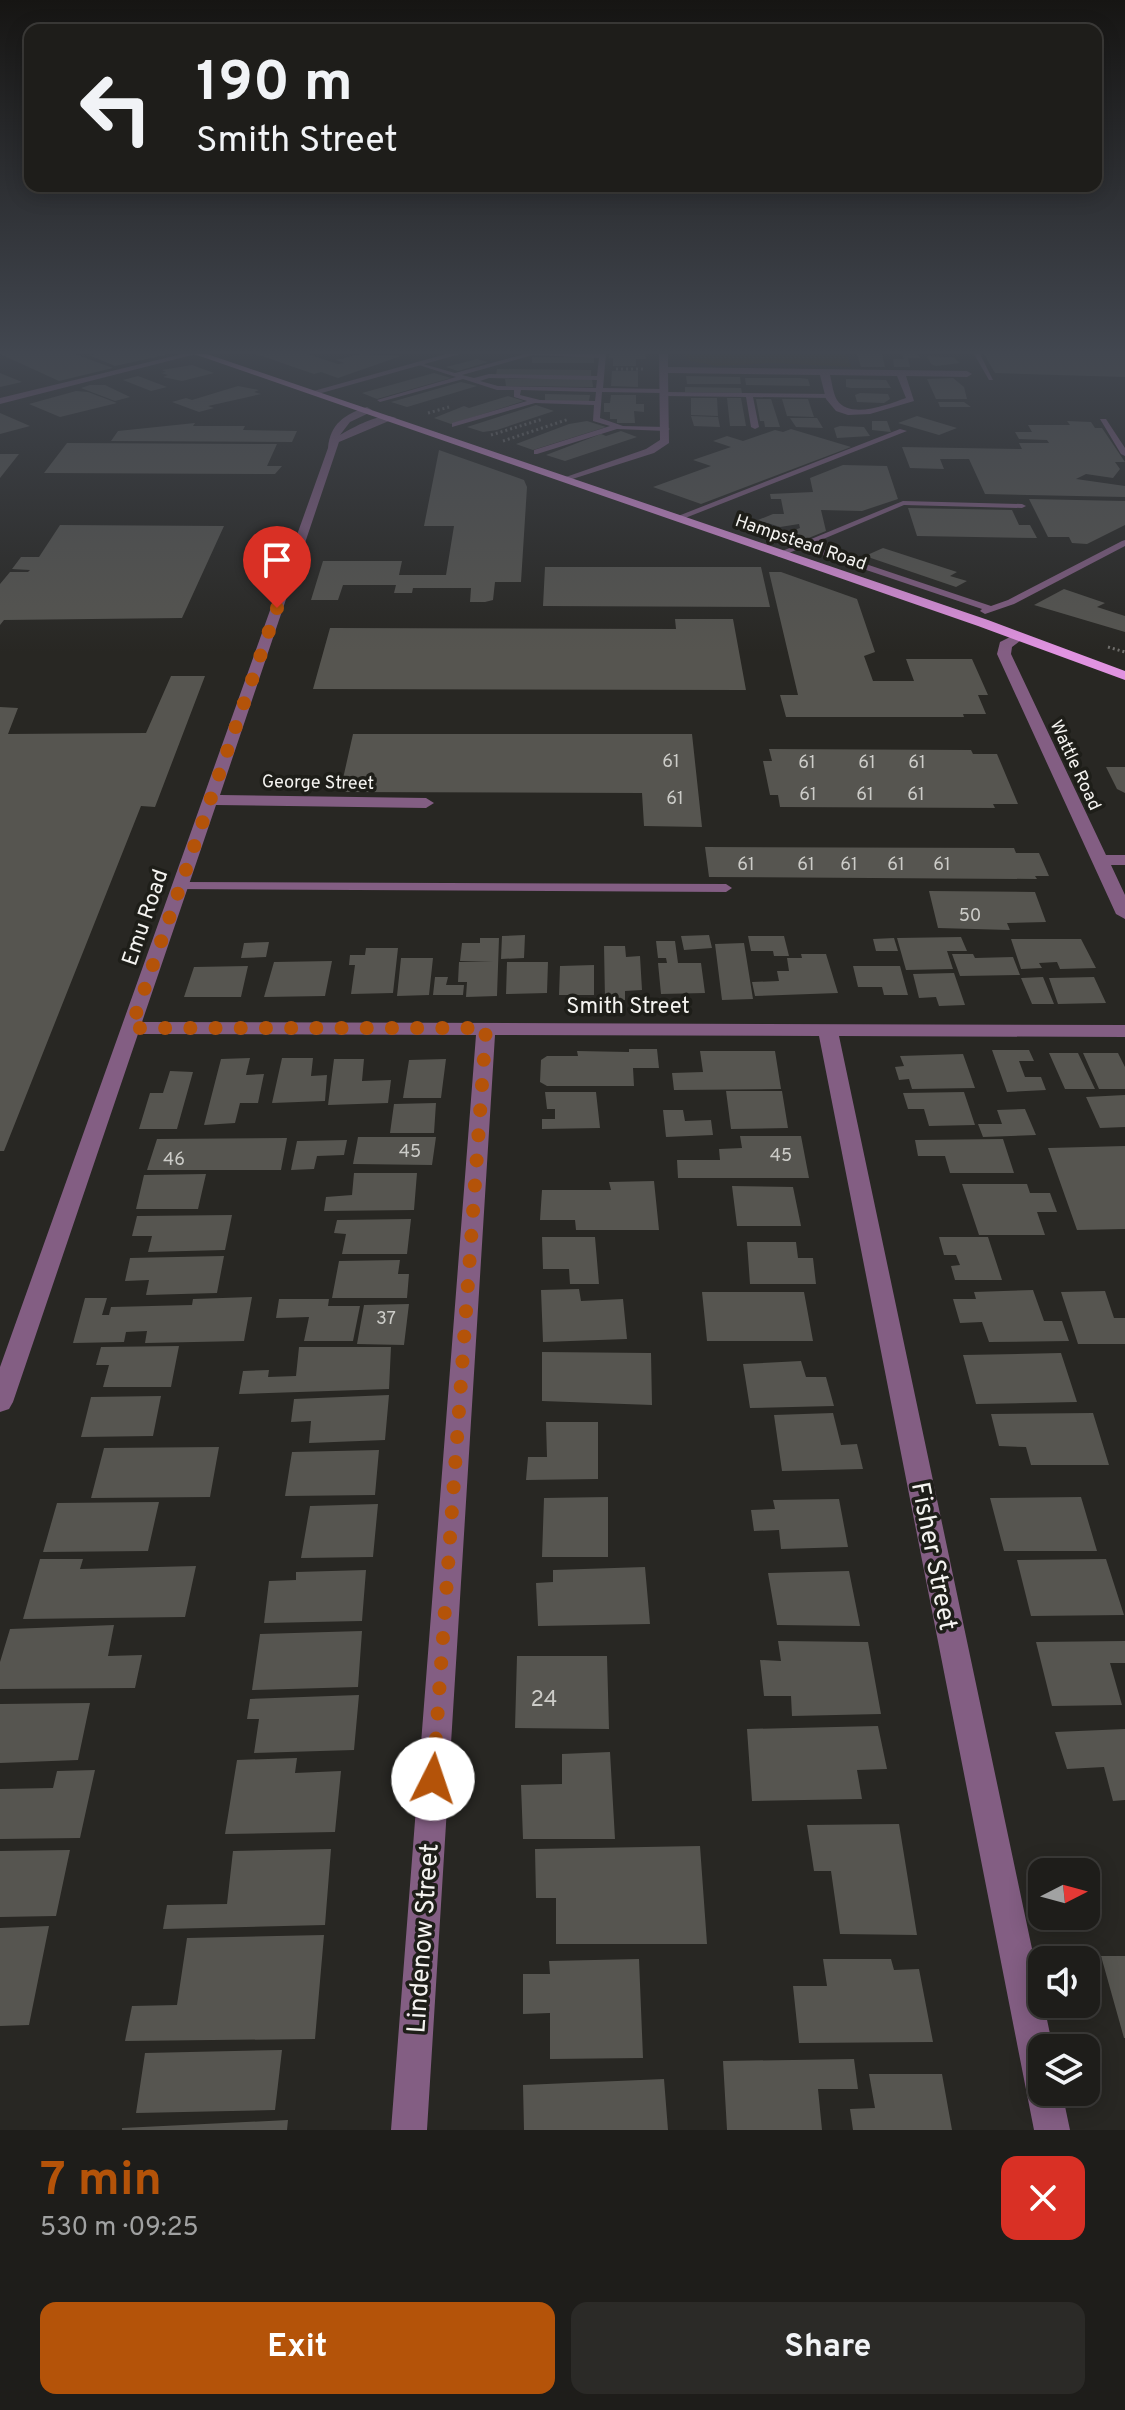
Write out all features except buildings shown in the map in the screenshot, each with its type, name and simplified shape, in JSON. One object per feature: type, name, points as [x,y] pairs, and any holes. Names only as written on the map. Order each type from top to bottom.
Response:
[{"type":"main road","name":"Hampstead Road","points":[[491,453],[967,618],[1125,661]]},
{"type":"main road","name":"Hampstead Road","points":[[983,623],[1125,676]]},
{"type":"street","name":"Emu Road","points":[[0,1402],[331,453]]},
{"type":"street","points":[[567,480],[640,453]]},
{"type":"street","name":"Wattle Road","points":[[1018,637],[1005,645],[1004,654],[1125,914]]},
{"type":"street","name":"George Street","points":[[209,800],[426,803]]},
{"type":"street","points":[[1099,860],[1125,860]]},
{"type":"street","name":"Smith Street","points":[[131,1028],[1125,1031]]},
{"type":"street","name":"Lindenow Street","points":[[409,2130],[486,1028]]},
{"type":"street","name":"Fisher Street","points":[[828,1030],[1032,2034]]},
{"type":"street","points":[[1047,2106],[1052,2130]]},
{"type":"lane","points":[[677,518],[845,453]]},
{"type":"lane","points":[[779,554],[903,503],[1022,506]]},
{"type":"lane","points":[[967,618],[1011,602],[1125,543]]},
{"type":"lane","points":[[801,545],[992,609]]},
{"type":"lane","points":[[180,886],[726,888]]},
{"type":"route","points":[[277,608],[131,1028],[486,1028],[433,1779]]}]
